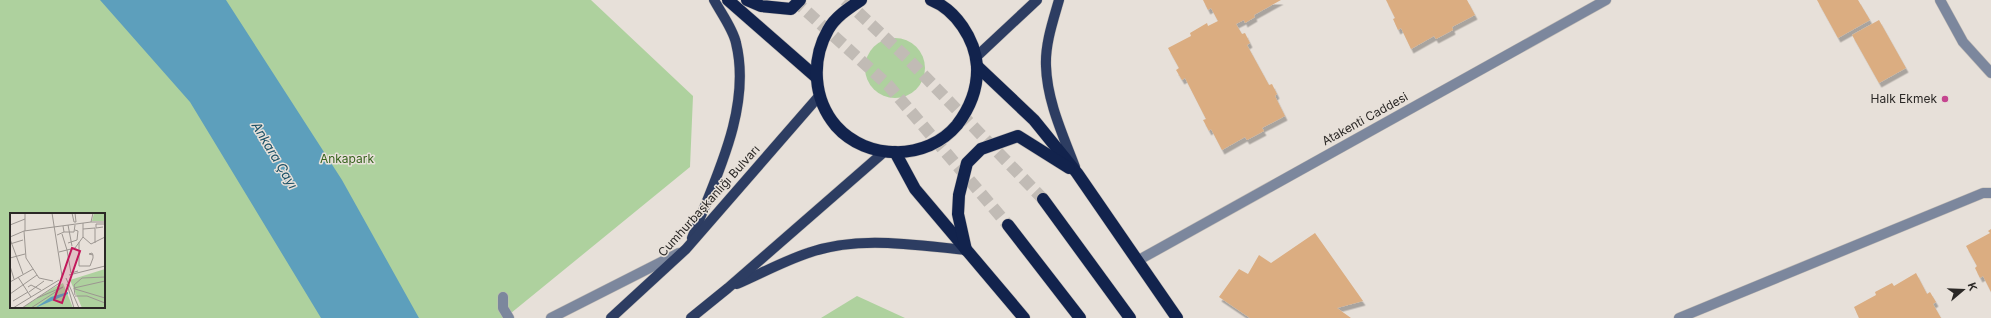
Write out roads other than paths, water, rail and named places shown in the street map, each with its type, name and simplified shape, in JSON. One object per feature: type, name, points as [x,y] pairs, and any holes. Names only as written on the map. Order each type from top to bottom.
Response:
[{"type":"highway","points":[[728,0],[816,77]]},
{"type":"highway","points":[[748,0],[760,6],[791,9],[800,0]]},
{"type":"highway","points":[[861,0],[844,10],[828,29],[818,52],[816,77],[822,103],[837,126],[858,143],[890,152],[908,152],[931,145],[951,132],[966,113],[975,90],[976,62],[971,41],[958,20],[938,3],[931,0]]},
{"type":"highway","points":[[976,62],[1034,120],[1077,173],[1177,318]]},
{"type":"highway","points":[[966,250],[958,214],[959,195],[967,163],[981,149],[1018,136],[1077,173]]},
{"type":"highway","points":[[890,152],[915,189],[1024,318]]},
{"type":"highway","points":[[1043,199],[1130,318]]},
{"type":"highway","points":[[1008,225],[1080,318]]},
{"type":"main road","points":[[687,248],[721,166],[736,114],[741,78],[736,42],[714,0]]},
{"type":"main road","points":[[976,62],[1037,0]]},
{"type":"main road","points":[[1059,0],[1050,28],[1046,66],[1054,110],[1077,173]]},
{"type":"main road","name":"Cumhurbaşkanlığı Bulvarı","points":[[611,318],[687,248],[820,95]]},
{"type":"main road","points":[[691,318],[890,152]]},
{"type":"main road","points":[[728,288],[808,253],[851,244],[897,243],[966,250]]},
{"type":"street","name":"Atakenti Caddesi","points":[[1138,261],[1606,0]]},
{"type":"street","points":[[1940,0],[1963,42],[1991,73]]},
{"type":"street","points":[[1680,318],[1983,193],[1991,193]]},
{"type":"street","points":[[551,318],[687,248]]},
{"type":"street","points":[[503,297],[503,308],[509,318]]},
{"type":"water","name":"Ankara Çayı","points":[[100,0],[226,0],[342,180],[419,318],[321,318],[190,102]]},
{"type":"tunnel","points":[[794,0],[888,85],[1008,225]]},
{"type":"tunnel","points":[[845,0],[908,59],[1043,199]]},
{"type":"place","name":"Halk Ekmek","points":[[1945,99]]},
{"type":"park label","name":"Ankapark","points":[[347,159]]}]
